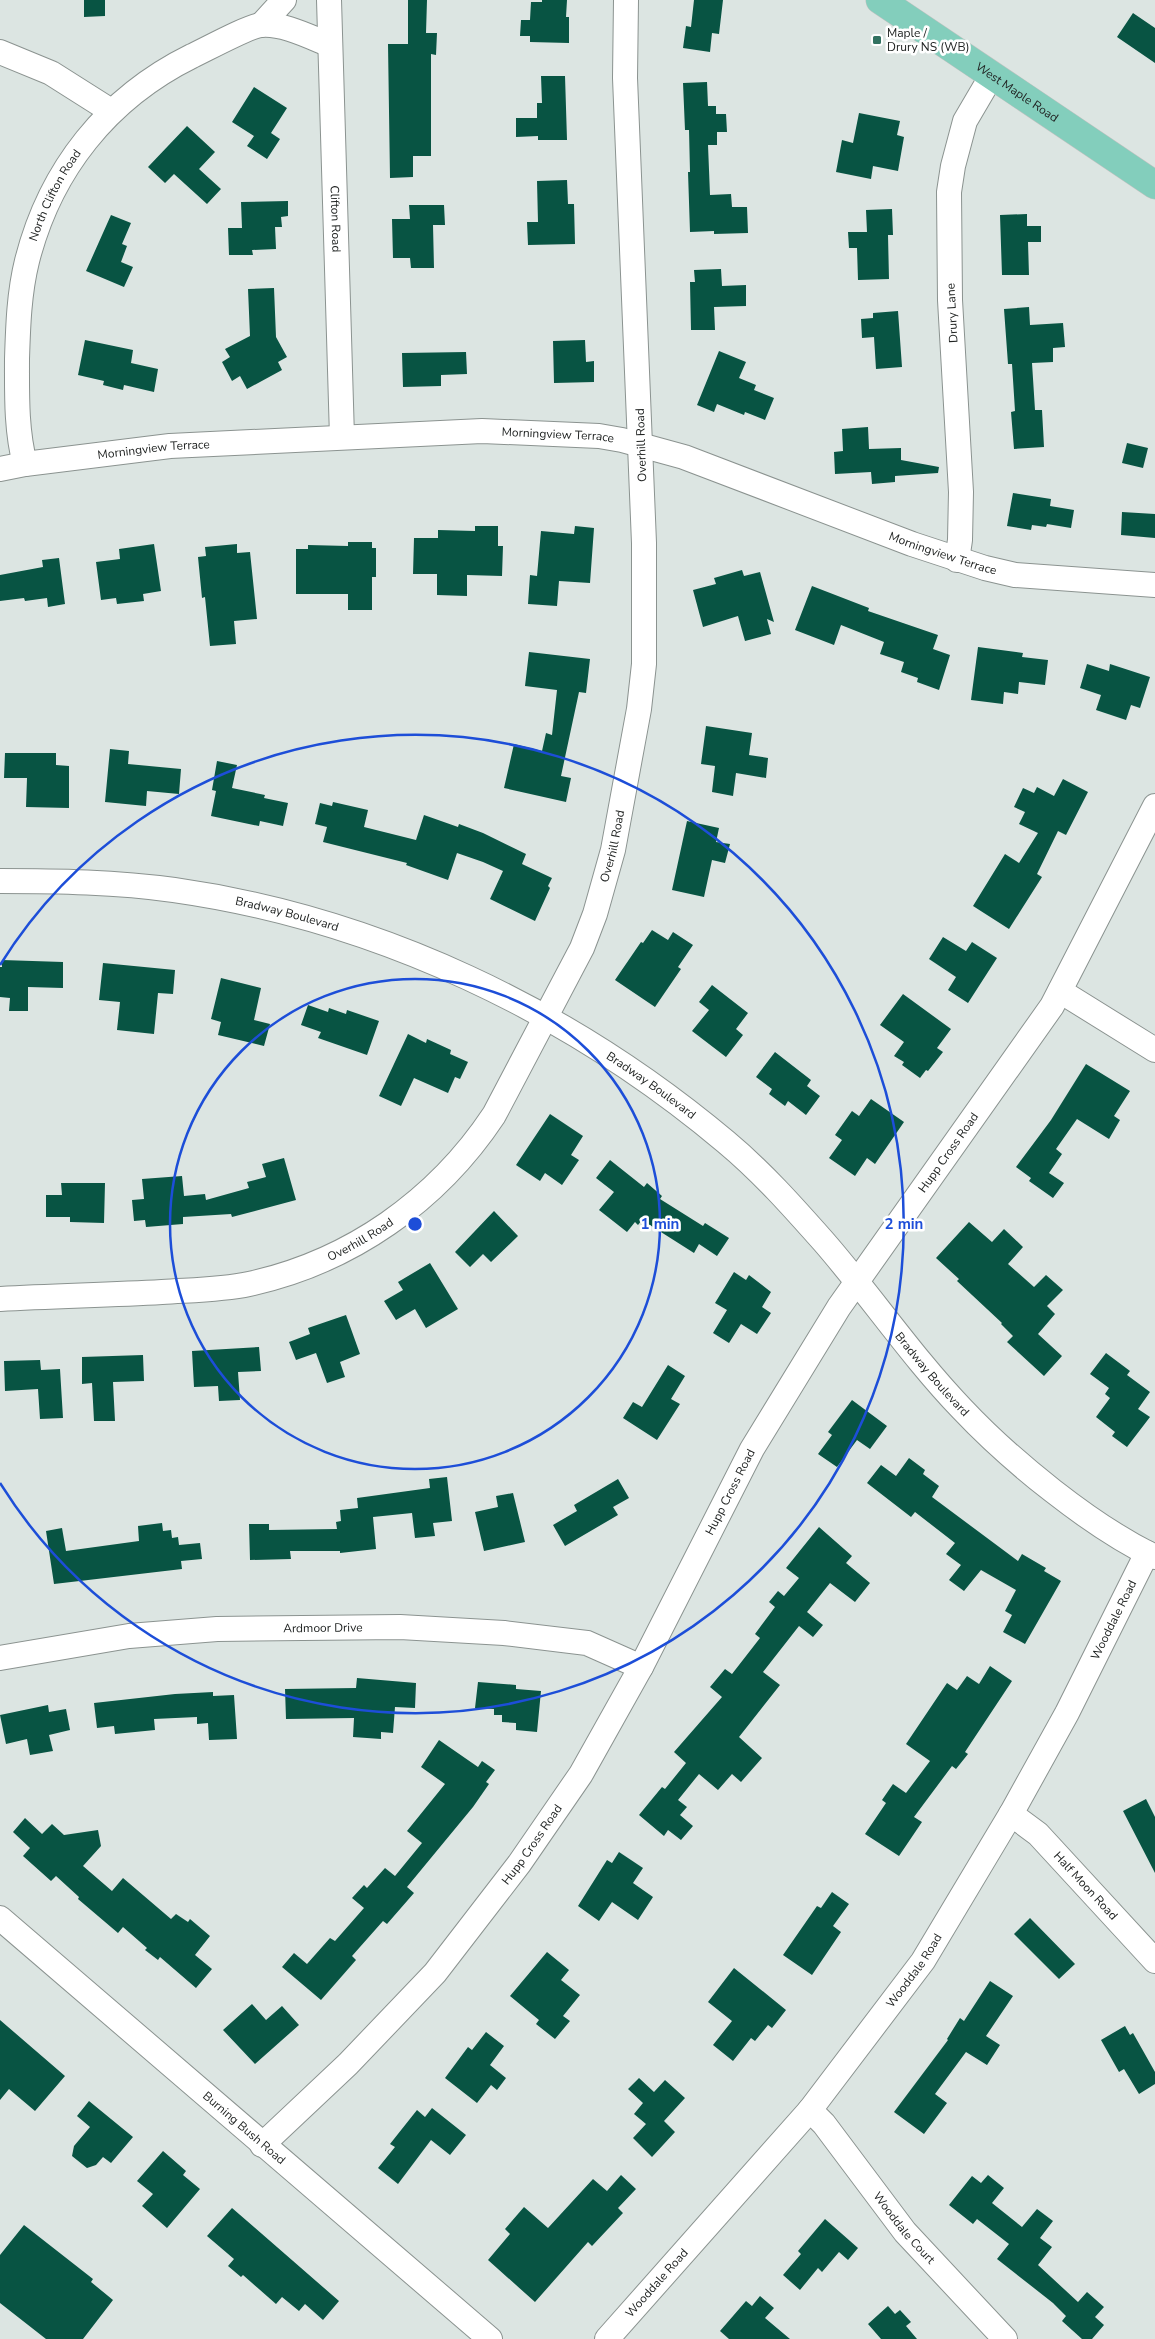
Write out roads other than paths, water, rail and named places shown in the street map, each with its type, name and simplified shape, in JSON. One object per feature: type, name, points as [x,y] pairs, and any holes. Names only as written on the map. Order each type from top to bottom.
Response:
[{"type":"main road","name":"West Maple Road","points":[[880,0],[1155,185]]},
{"type":"street","name":"North Clifton Road","points":[[25,464],[19,440],[18,328],[27,262],[36,232],[56,185],[91,133],[111,111],[154,77],[177,63],[260,25],[284,0]]},
{"type":"street","name":"Clifton Road","points":[[329,0],[342,437]]},
{"type":"street","name":"Overhill Road","points":[[0,1299],[197,1290],[248,1284],[328,1259],[372,1236],[412,1207],[478,1139],[494,1115],[582,948],[606,878],[639,709],[644,664],[644,542],[625,78],[626,0]]},
{"type":"street","points":[[260,25],[282,28],[330,45]]},
{"type":"street","points":[[0,52],[50,73],[111,111]]},
{"type":"street","name":"Drury Lane","points":[[957,560],[960,540],[961,492],[950,300],[949,192],[953,166],[965,121],[992,75]]},
{"type":"street","name":"Morningview Terrace","points":[[0,470],[25,464],[170,446],[482,431],[598,436],[684,457],[957,560],[1016,575],[1155,585]]},
{"type":"street","name":"Hupp Cross Road","points":[[262,2145],[348,2064],[442,1965],[519,1864],[581,1774],[641,1666],[704,1539],[752,1449],[856,1283],[997,1086],[1060,991],[1155,806]]},
{"type":"street","name":"Bradway Boulevard","points":[[0,880],[116,884],[175,890],[244,903],[326,925],[398,948],[465,976],[546,1017],[624,1066],[727,1143],[772,1186],[826,1244],[856,1283],[962,1410],[997,1443],[1062,1497],[1111,1532],[1151,1555]]},
{"type":"street","points":[[1060,991],[1155,1050]]},
{"type":"street","name":"Wooddale Road","points":[[607,2339],[810,2110],[924,1961],[1011,1814],[1151,1555]]},
{"type":"street","name":"Ardmoor Drive","points":[[0,1658],[129,1636],[217,1629],[400,1627],[504,1633],[587,1643],[641,1666]]},
{"type":"street","name":"Half Moon Road","points":[[1011,1814],[1038,1834],[1155,1962]]},
{"type":"street","name":"Burning Bush Road","points":[[0,1918],[490,2339]]},
{"type":"street","name":"Wooddale Court","points":[[810,2110],[824,2124],[904,2232],[1005,2339]]},
{"type":"place","name":"Maple / Drury NS (WB)","points":[[877,40]]}]
